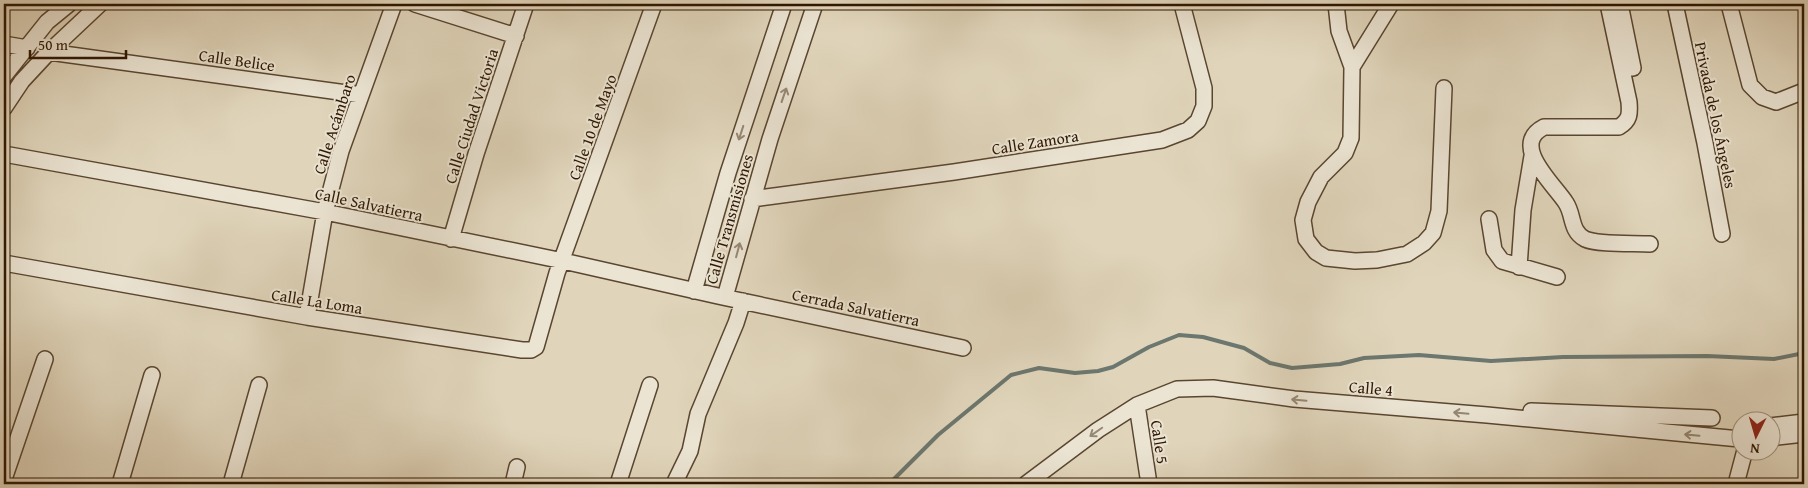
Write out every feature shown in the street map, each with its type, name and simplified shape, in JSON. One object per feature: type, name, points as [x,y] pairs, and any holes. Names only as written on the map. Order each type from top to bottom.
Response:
[{"type":"street","points":[[4,76],[47,22],[69,4]]},
{"type":"street","points":[[4,108],[22,81],[49,52],[100,4]]},
{"type":"street","name":"Calle Acámbaro","points":[[307,317],[325,212],[341,151],[394,4]]},
{"type":"street","points":[[414,4],[516,36]]},
{"type":"street","name":"Calle Ciudad Victoria","points":[[451,239],[476,154],[526,4]]},
{"type":"street","name":"Calle 10 de Mayo","points":[[563,261],[654,4]]},
{"type":"street","name":"Calle Transmisiones","points":[[694,291],[728,173],[784,4]]},
{"type":"street","name":"Calle Transmisiones","points":[[743,301],[725,298],[770,139],[815,4]]},
{"type":"street","name":"Calle Zamora","points":[[752,199],[954,172],[1162,140],[1188,130],[1198,121],[1204,106],[1204,88],[1182,4]]},
{"type":"street","points":[[1336,4],[1339,31],[1352,67],[1351,138],[1345,152],[1321,177],[1308,202],[1303,220],[1306,239],[1316,252],[1326,258],[1354,261],[1377,260],[1407,254],[1433,233],[1439,211],[1444,88]]},
{"type":"street","points":[[1352,67],[1391,4]]},
{"type":"street","points":[[1519,266],[1523,210],[1532,156],[1532,137],[1544,127],[1619,127],[1626,123],[1630,117],[1629,102],[1608,4]]},
{"type":"street","points":[[1620,4],[1633,68]]},
{"type":"street","name":"Privada de los Ángeles","points":[[1674,4],[1705,143],[1722,234]]},
{"type":"street","points":[[1730,4],[1750,85],[1762,97],[1776,102],[1804,91]]},
{"type":"street","points":[[4,44],[27,48]]},
{"type":"street","name":"Calle Belice","points":[[49,52],[361,95]]},
{"type":"street","name":"Calle Salvatierra","points":[[4,154],[325,212],[563,261],[725,298]]},
{"type":"street","points":[[1532,156],[1550,184],[1566,203],[1573,226],[1584,238],[1594,242],[1650,244]]},
{"type":"street","points":[[1489,219],[1494,250],[1502,261],[1557,277]]},
{"type":"street","name":"Calle La Loma","points":[[4,263],[307,317],[531,350],[536,347],[557,273],[563,261]]},
{"type":"street","points":[[674,484],[690,452],[698,414],[736,323],[743,301]]},
{"type":"street","name":"Cerrada Salvatierra","points":[[743,301],[963,348]]},
{"type":"street","points":[[4,479],[45,359]]},
{"type":"street","points":[[120,484],[152,375]]},
{"type":"street","points":[[230,484],[260,385]]},
{"type":"street","points":[[618,484],[650,385]]},
{"type":"street","name":"Calle 4","points":[[1026,484],[1098,430],[1137,405],[1177,389],[1213,388],[1294,399],[1730,438]]},
{"type":"street","name":"Calle 5","points":[[1137,405],[1149,484]]},
{"type":"street","points":[[1487,415],[1497,410],[1502,410],[1712,418]]},
{"type":"street","points":[[1780,425],[1804,422]]},
{"type":"street","points":[[1780,437],[1804,434]]},
{"type":"street","points":[[1736,484],[1742,460]]},
{"type":"street","points":[[513,484],[518,467]]},
{"type":"waterway","points":[[889,484],[938,435],[1011,375],[1039,368],[1075,373],[1098,371],[1113,367],[1149,347],[1179,335],[1203,337],[1244,348],[1270,363],[1292,368],[1340,364],[1364,358],[1419,355],[1491,361],[1563,357],[1707,356],[1774,359],[1804,353]]}]
